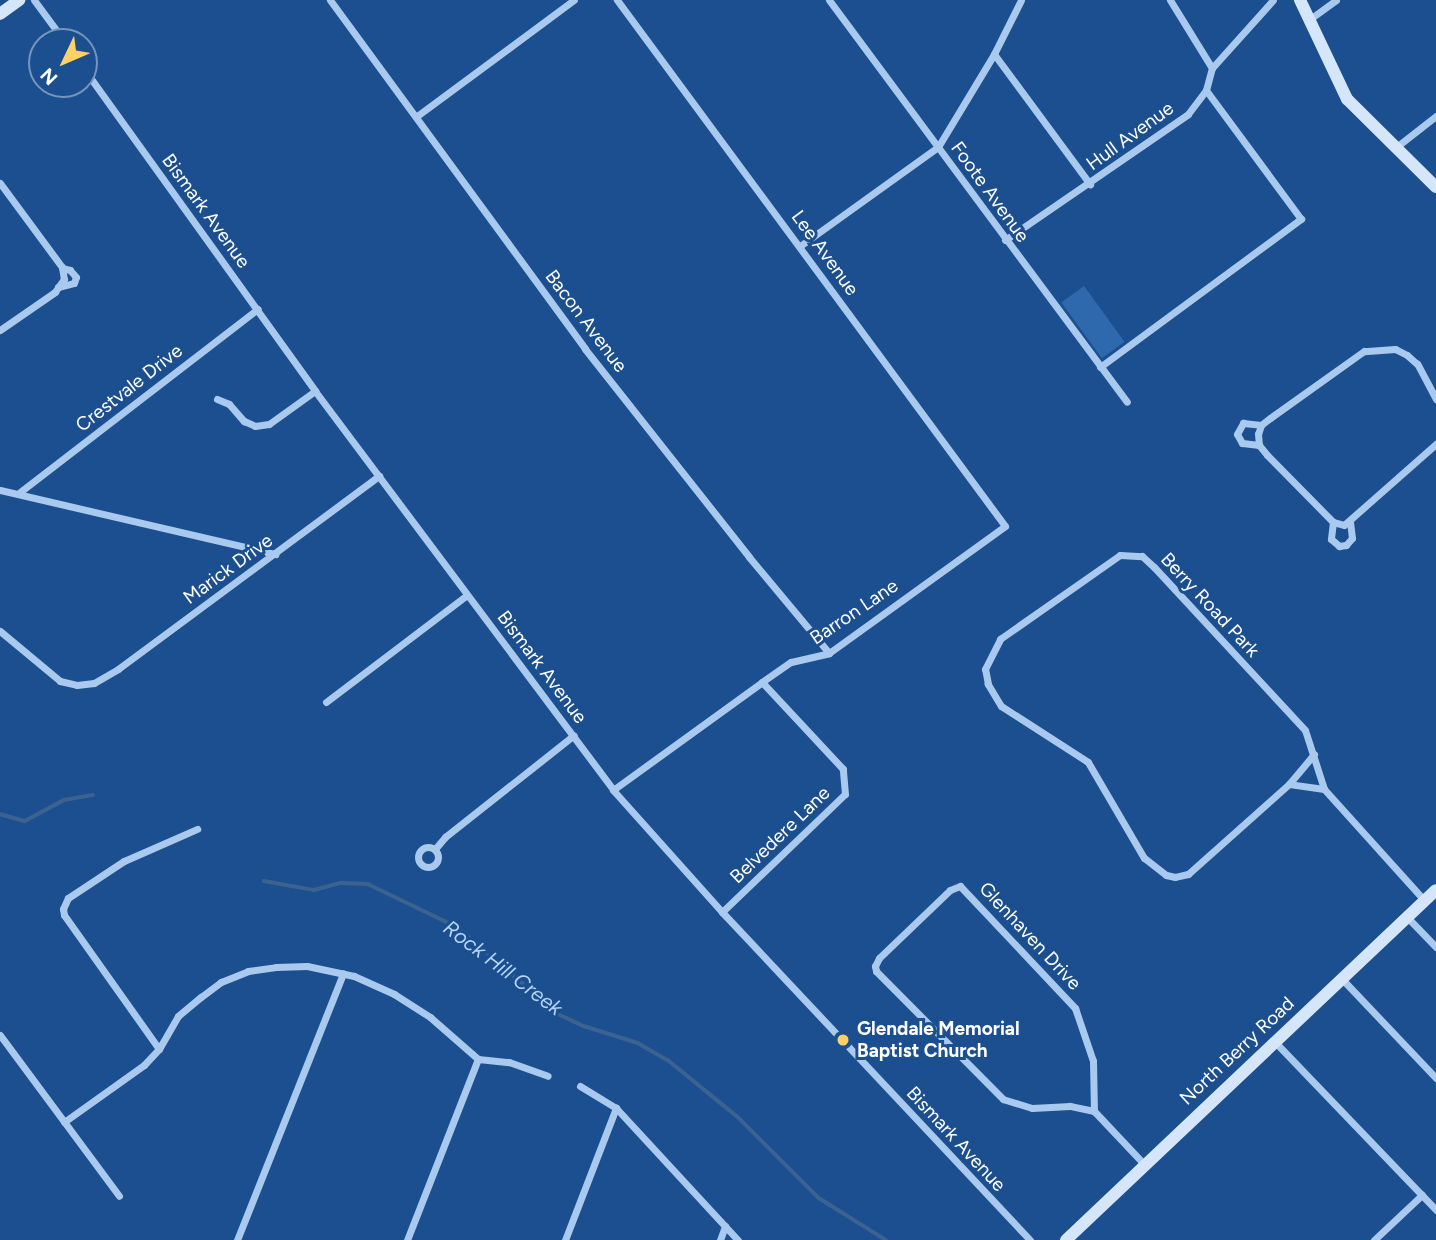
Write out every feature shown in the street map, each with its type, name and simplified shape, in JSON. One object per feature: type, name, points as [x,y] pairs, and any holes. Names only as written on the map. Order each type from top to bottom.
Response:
[{"type":"main road","points":[[0,14],[19,0]]},
{"type":"main road","points":[[1300,0],[1347,99],[1436,187]]},
{"type":"main road","name":"North Berry Road","points":[[1066,1240],[1436,890]]},
{"type":"street","points":[[34,0],[55,28]]},
{"type":"street","name":"Bacon Avenue","points":[[330,0],[585,349],[749,557],[829,653]]},
{"type":"street","points":[[417,116],[574,0]]},
{"type":"street","name":"Lee Avenue","points":[[617,0],[1005,526]]},
{"type":"street","name":"Foote Avenue","points":[[829,0],[1127,402]]},
{"type":"street","points":[[800,246],[938,148],[994,54],[1021,0]]},
{"type":"street","points":[[1170,0],[1212,68]]},
{"type":"street","name":"Hull Avenue","points":[[1005,240],[1188,114],[1206,90],[1212,68],[1273,0]]},
{"type":"street","points":[[1310,19],[1336,0]]},
{"type":"street","points":[[994,54],[1090,184]]},
{"type":"street","name":"Bismark Avenue","points":[[98,88],[315,391],[613,790],[723,912],[1030,1240]]},
{"type":"street","points":[[1100,367],[1301,219],[1206,90]]},
{"type":"street","points":[[1395,148],[1436,116]]},
{"type":"street","points":[[0,183],[62,268],[64,279],[58,287],[0,330]]},
{"type":"street","points":[[58,287],[74,283],[76,277],[70,270],[62,268]]},
{"type":"street","name":"Crestvale Drive","points":[[20,492],[258,309]]},
{"type":"street","points":[[1436,399],[1417,365],[1407,355],[1395,349],[1380,348],[1352,358],[1261,425],[1242,423],[1237,434],[1242,443],[1259,445],[1333,522],[1347,523],[1436,444]]},
{"type":"street","points":[[217,399],[229,404],[244,421],[256,426],[269,424],[315,391]]},
{"type":"street","points":[[1259,445],[1261,425]]},
{"type":"street","name":"Marick Drive","points":[[0,631],[60,681],[77,685],[94,683],[107,677],[379,476]]},
{"type":"street","points":[[0,490],[20,492],[50,503],[276,554]]},
{"type":"street","points":[[1333,522],[1331,539],[1339,546],[1346,545],[1352,538],[1347,523]]},
{"type":"street","name":"Barron Lane","points":[[613,790],[791,662],[829,653],[1005,526]]},
{"type":"street","name":"Berry Road Park","points":[[1314,754],[1289,783],[1188,874],[1175,877],[1166,875],[1144,858],[1088,762],[1001,706],[988,684],[985,669],[990,654],[1000,639],[1100,567],[1120,555],[1142,556],[1305,730],[1314,754],[1324,789],[1425,901]]},
{"type":"street","points":[[326,702],[467,595]]},
{"type":"street","name":"Belvedere Lane","points":[[723,912],[845,794],[843,769],[761,682]]},
{"type":"street","points":[[435,849],[445,837],[574,735]]},
{"type":"street","points":[[1289,783],[1324,789]]},
{"type":"street","points":[[159,1049],[64,915],[68,898],[124,861],[197,829]]},
{"type":"street","name":"Glenhaven Drive","points":[[960,886],[964,888],[1075,1008],[1093,1061],[1094,1111],[1070,1106],[1032,1108],[1003,1099],[880,976],[874,966],[876,962],[950,890],[960,886]]},
{"type":"street","points":[[1407,917],[1436,947]]},
{"type":"street","points":[[64,1122],[135,1072],[159,1049],[178,1016],[230,979],[248,971],[276,967],[307,965],[343,973],[394,994],[421,1011],[478,1059],[509,1062],[548,1076]]},
{"type":"street","points":[[237,1240],[343,973]]},
{"type":"street","points":[[1342,979],[1436,1078]]},
{"type":"street","points":[[0,1035],[119,1196]]},
{"type":"street","points":[[1275,1042],[1436,1210]]},
{"type":"street","points":[[407,1240],[478,1059]]},
{"type":"street","points":[[580,1086],[616,1108],[738,1240]]},
{"type":"street","points":[[565,1240],[616,1108]]},
{"type":"street","points":[[1094,1111],[1144,1164]]},
{"type":"street","points":[[1374,1240],[1422,1195]]},
{"type":"street","points":[[720,1240],[725,1226]]},
{"type":"shaded area","points":[[1084,286],[1125,342],[1102,358],[1061,302]]},
{"type":"waterway","name":"Rock Hill Creek","points":[[0,814],[25,821],[64,800],[93,795]]},
{"type":"waterway","name":"Rock Hill Creek","points":[[264,881],[314,890],[341,883],[368,884],[457,927],[558,1014],[584,1026],[638,1043],[668,1060],[738,1117],[819,1198],[886,1240]]},
{"type":"place","name":"Glendale Memorial Baptist Church","points":[[843,1040]]}]
